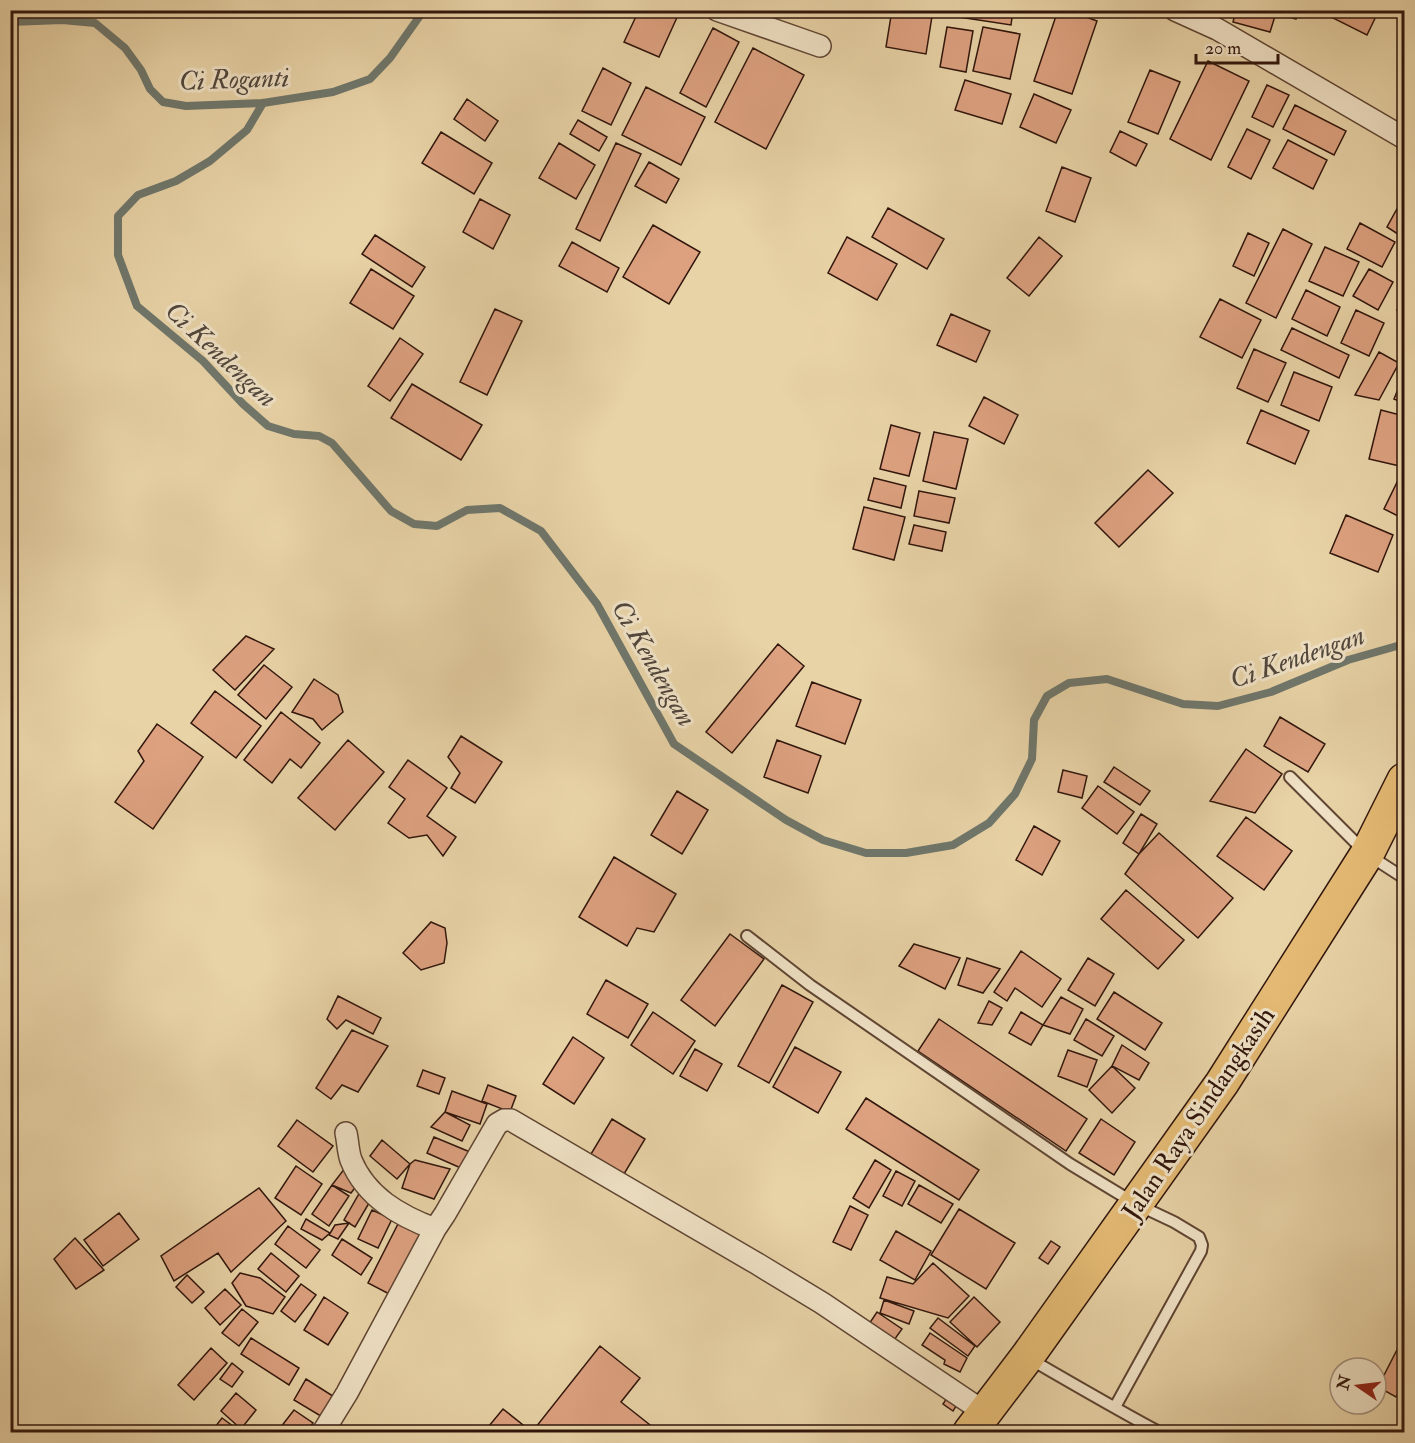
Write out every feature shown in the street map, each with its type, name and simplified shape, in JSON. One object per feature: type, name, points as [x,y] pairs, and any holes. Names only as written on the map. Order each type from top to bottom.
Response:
[{"type":"highway","name":"Jalan Raya Sindangkasih","points":[[977,1422],[1027,1357],[1222,1083],[1367,854],[1404,780]]},
{"type":"street","points":[[717,10],[820,46]]},
{"type":"street","points":[[1175,10],[1217,29],[1404,138]]},
{"type":"street","points":[[323,1432],[347,1393],[435,1230],[497,1124],[504,1120],[512,1120],[822,1303],[977,1422]]},
{"type":"street","points":[[346,1133],[351,1158],[359,1177],[375,1196],[394,1210],[435,1230]]},
{"type":"lane","points":[[1290,777],[1367,854],[1404,878]]},
{"type":"lane","points":[[747,936],[810,985],[1070,1164],[1136,1204],[1174,1222],[1199,1238],[1202,1245],[1201,1251],[1115,1407]]},
{"type":"lane","points":[[1027,1357],[1159,1432]]},
{"type":"building","points":[[639,10],[674,10],[679,13],[659,57],[624,42]]},
{"type":"building","points":[[892,10],[933,10],[926,54],[886,47]]},
{"type":"building","points":[[946,10],[1013,10],[1011,25],[946,15]]},
{"type":"building","points":[[1058,10],[1067,10],[1097,21],[1072,94],[1034,81]]},
{"type":"building","points":[[1236,10],[1299,10],[1296,19],[1276,13],[1270,32],[1233,22]]},
{"type":"building","points":[[1330,10],[1379,10],[1367,35],[1327,15]]},
{"type":"building","points":[[947,27],[973,31],[966,72],[940,67]]},
{"type":"building","points":[[983,27],[1020,34],[1010,79],[973,71]]},
{"type":"building","points":[[713,28],[739,42],[706,107],[680,93]]},
{"type":"building","points":[[753,48],[804,75],[766,149],[715,122]]},
{"type":"building","points":[[1208,61],[1249,81],[1211,160],[1170,139]]},
{"type":"building","points":[[603,68],[631,83],[611,125],[582,111]]},
{"type":"building","points":[[1150,70],[1180,82],[1158,134],[1128,122]]},
{"type":"building","points":[[965,80],[1011,94],[1002,124],[955,110]]},
{"type":"building","points":[[1267,85],[1289,95],[1273,127],[1252,117]]},
{"type":"building","points":[[646,87],[705,117],[681,165],[622,135]]},
{"type":"building","points":[[1034,94],[1071,110],[1056,143],[1020,127]]},
{"type":"building","points":[[467,99],[498,121],[485,141],[454,119]]},
{"type":"building","points":[[1295,105],[1346,131],[1334,155],[1283,129]]},
{"type":"building","points":[[578,120],[607,137],[599,151],[570,134]]},
{"type":"building","points":[[1247,129],[1270,140],[1251,179],[1228,167]]},
{"type":"building","points":[[1120,131],[1147,144],[1136,166],[1110,152]]},
{"type":"building","points":[[441,132],[492,163],[474,194],[422,163]]},
{"type":"building","points":[[1288,140],[1327,160],[1313,189],[1273,168]]},
{"type":"building","points":[[559,143],[595,165],[576,199],[539,178]]},
{"type":"building","points":[[616,143],[641,154],[600,241],[576,229]]},
{"type":"building","points":[[649,162],[679,179],[666,203],[635,186]]},
{"type":"building","points":[[1062,167],[1091,178],[1075,222],[1046,211]]},
{"type":"building","points":[[1404,196],[1404,238],[1387,227]]},
{"type":"building","points":[[480,199],[510,215],[493,249],[463,232]]},
{"type":"building","points":[[888,208],[944,239],[927,269],[872,237]]},
{"type":"building","points":[[1360,223],[1395,242],[1382,267],[1347,249]]},
{"type":"building","points":[[653,225],[700,252],[669,304],[623,277]]},
{"type":"building","points":[[1283,229],[1312,244],[1276,318],[1246,303]]},
{"type":"building","points":[[1248,233],[1269,243],[1254,276],[1233,266]]},
{"type":"building","points":[[375,235],[425,267],[412,287],[362,254]]},
{"type":"building","points":[[847,237],[897,264],[877,300],[828,273]]},
{"type":"building","points":[[1039,237],[1062,256],[1029,296],[1007,278]]},
{"type":"building","points":[[572,242],[619,268],[607,292],[559,266]]},
{"type":"building","points":[[1325,247],[1359,262],[1343,296],[1309,281]]},
{"type":"building","points":[[371,269],[414,296],[393,329],[350,303]]},
{"type":"building","points":[[1369,269],[1393,282],[1378,310],[1353,296]]},
{"type":"building","points":[[1306,290],[1340,307],[1327,336],[1292,319]]},
{"type":"building","points":[[1404,295],[1404,313],[1397,310]]},
{"type":"building","points":[[1220,299],[1261,320],[1242,358],[1200,337]]},
{"type":"building","points":[[495,309],[522,321],[487,395],[460,382]]},
{"type":"building","points":[[1356,310],[1384,323],[1369,356],[1341,343]]},
{"type":"building","points":[[951,314],[990,331],[976,362],[937,345]]},
{"type":"building","points":[[1292,328],[1349,355],[1339,378],[1281,350]]},
{"type":"building","points":[[400,338],[423,354],[390,401],[368,386]]},
{"type":"building","points":[[1254,349],[1286,363],[1268,402],[1237,388]]},
{"type":"building","points":[[1379,352],[1399,363],[1379,400],[1355,395]]},
{"type":"building","points":[[1294,372],[1332,387],[1319,421],[1281,405]]},
{"type":"building","points":[[1404,374],[1404,403],[1394,399]]},
{"type":"building","points":[[412,384],[482,425],[461,460],[391,418]]},
{"type":"building","points":[[984,397],[1018,415],[1004,444],[969,426]]},
{"type":"building","points":[[1261,410],[1309,431],[1295,464],[1247,443]]},
{"type":"building","points":[[1381,410],[1404,416],[1404,467],[1369,459]]},
{"type":"building","points":[[891,425],[920,433],[909,476],[880,469]]},
{"type":"building","points":[[934,432],[968,439],[956,489],[923,481]]},
{"type":"building","points":[[1148,470],[1173,493],[1119,547],[1095,523]]},
{"type":"building","points":[[1402,472],[1404,474],[1404,519],[1384,509]]},
{"type":"building","points":[[874,478],[906,486],[901,508],[868,500]]},
{"type":"building","points":[[919,491],[955,498],[949,523],[914,516]]},
{"type":"building","points":[[864,507],[905,517],[894,560],[853,549]]},
{"type":"building","points":[[1346,515],[1393,535],[1378,572],[1330,553]]},
{"type":"building","points":[[914,525],[946,532],[942,551],[909,544]]},
{"type":"building","points":[[246,636],[274,649],[235,690],[213,670]]},
{"type":"building","points":[[778,644],[804,666],[732,753],[706,732]]},
{"type":"building","points":[[264,665],[292,687],[266,719],[238,695]]},
{"type":"building","points":[[314,679],[338,695],[343,712],[322,730],[313,719],[292,712]]},
{"type":"building","points":[[812,682],[861,700],[845,744],[796,726]]},
{"type":"building","points":[[215,691],[261,726],[236,758],[191,723]]},
{"type":"building","points":[[281,712],[320,743],[301,768],[290,759],[272,783],[244,760]]},
{"type":"building","points":[[1280,717],[1325,744],[1308,772],[1264,746]]},
{"type":"building","points":[[157,724],[203,757],[153,829],[115,802],[144,761],[138,751]]},
{"type":"building","points":[[461,736],[502,762],[475,803],[451,788],[460,773],[448,757]]},
{"type":"building","points":[[348,740],[384,772],[335,830],[298,798]]},
{"type":"building","points":[[777,740],[821,756],[808,793],[764,777]]},
{"type":"building","points":[[1246,749],[1282,774],[1255,813],[1210,801]]},
{"type":"building","points":[[408,760],[447,788],[427,816],[456,837],[443,856],[427,835],[409,838],[388,823],[405,799],[389,787]]},
{"type":"building","points":[[1114,767],[1150,791],[1140,805],[1104,782]]},
{"type":"building","points":[[1063,770],[1087,776],[1082,798],[1058,792]]},
{"type":"building","points":[[1098,786],[1134,812],[1117,834],[1082,808]]},
{"type":"building","points":[[677,791],[708,810],[682,854],[651,835]]},
{"type":"building","points":[[1141,814],[1157,824],[1139,854],[1123,843]]},
{"type":"building","points":[[1246,817],[1292,851],[1264,890],[1217,856]]},
{"type":"building","points":[[1034,826],[1060,841],[1042,875],[1016,860]]},
{"type":"building","points":[[1159,833],[1233,898],[1198,938],[1125,874],[1139,854]]},
{"type":"building","points":[[614,857],[676,894],[654,932],[637,928],[627,946],[579,917]]},
{"type":"building","points":[[1126,890],[1184,940],[1158,969],[1101,919]]},
{"type":"building","points":[[431,922],[445,928],[447,943],[444,963],[421,970],[403,953]]},
{"type":"building","points":[[730,934],[764,959],[715,1026],[681,1000]]},
{"type":"building","points":[[914,944],[960,958],[945,989],[899,966]]},
{"type":"building","points":[[1021,951],[1061,979],[1042,1007],[1015,988],[1007,1001],[994,992]]},
{"type":"building","points":[[967,958],[1000,969],[983,993],[958,985]]},
{"type":"building","points":[[1088,958],[1114,974],[1095,1006],[1068,990]]},
{"type":"building","points":[[606,980],[648,1004],[628,1038],[587,1014]]},
{"type":"building","points":[[782,985],[813,1002],[769,1083],[738,1066]]},
{"type":"building","points":[[1114,992],[1162,1023],[1145,1050],[1097,1019]]},
{"type":"building","points":[[338,996],[381,1018],[373,1034],[346,1020],[337,1029],[327,1019]]},
{"type":"building","points":[[1061,997],[1083,1009],[1070,1034],[1043,1025]]},
{"type":"building","points":[[989,1001],[1002,1008],[992,1025],[978,1023]]},
{"type":"building","points":[[653,1012],[695,1041],[673,1074],[631,1045]]},
{"type":"building","points":[[1021,1012],[1043,1025],[1031,1045],[1009,1033]]},
{"type":"building","points":[[939,1019],[1087,1119],[1066,1151],[918,1051]]},
{"type":"building","points":[[1086,1019],[1114,1036],[1102,1056],[1074,1040]]},
{"type":"building","points":[[352,1030],[388,1046],[358,1092],[342,1085],[331,1099],[316,1088]]},
{"type":"building","points":[[573,1037],[604,1058],[574,1104],[543,1084]]},
{"type":"building","points":[[1122,1045],[1149,1063],[1139,1080],[1112,1066]]},
{"type":"building","points":[[795,1047],[841,1072],[818,1113],[773,1087]]},
{"type":"building","points":[[695,1049],[722,1064],[707,1091],[680,1076]]},
{"type":"building","points":[[1068,1050],[1097,1060],[1087,1087],[1058,1076]]},
{"type":"building","points":[[1112,1066],[1135,1088],[1112,1113],[1089,1090]]},
{"type":"building","points":[[423,1070],[445,1078],[439,1094],[417,1086]]},
{"type":"building","points":[[488,1085],[516,1096],[510,1112],[482,1101]]},
{"type":"building","points":[[452,1091],[487,1104],[480,1124],[445,1112]]},
{"type":"building","points":[[866,1098],[979,1170],[959,1200],[846,1129]]},
{"type":"building","points":[[445,1112],[470,1125],[462,1141],[431,1127]]},
{"type":"building","points":[[612,1119],[645,1139],[624,1174],[591,1154]]},
{"type":"building","points":[[1101,1119],[1135,1142],[1114,1175],[1079,1153]]},
{"type":"building","points":[[297,1120],[333,1146],[313,1172],[278,1146]]},
{"type":"building","points":[[434,1137],[470,1152],[463,1169],[427,1153]]},
{"type":"building","points":[[382,1140],[410,1164],[397,1179],[370,1156]]},
{"type":"building","points":[[415,1160],[450,1169],[434,1199],[402,1188],[410,1164]]},
{"type":"building","points":[[875,1160],[891,1170],[869,1208],[853,1198]]},
{"type":"building","points":[[296,1166],[322,1184],[301,1215],[275,1198]]},
{"type":"building","points":[[345,1168],[360,1181],[351,1193],[332,1185]]},
{"type":"building","points":[[896,1171],[915,1181],[902,1206],[883,1196]]},
{"type":"building","points":[[332,1185],[349,1196],[329,1226],[312,1214]]},
{"type":"building","points":[[919,1185],[953,1204],[941,1223],[908,1204]]},
{"type":"building","points":[[259,1188],[286,1221],[231,1272],[218,1253],[174,1281],[161,1256]]},
{"type":"building","points":[[360,1192],[372,1198],[355,1227],[344,1220]]},
{"type":"building","points":[[850,1206],[868,1215],[851,1250],[833,1242]]},
{"type":"building","points":[[959,1209],[1015,1243],[986,1289],[931,1255]]},
{"type":"building","points":[[372,1210],[392,1219],[378,1248],[358,1239]]},
{"type":"building","points":[[119,1213],[139,1239],[103,1266],[84,1240]]},
{"type":"building","points":[[306,1219],[330,1233],[322,1240],[301,1229]]},
{"type":"building","points":[[399,1222],[424,1234],[393,1296],[368,1283]]},
{"type":"building","points":[[349,1223],[338,1239],[329,1235],[335,1225]]},
{"type":"building","points":[[288,1226],[320,1250],[306,1268],[275,1244]]},
{"type":"building","points":[[896,1231],[931,1251],[915,1280],[880,1260]]},
{"type":"building","points":[[75,1238],[104,1270],[76,1289],[54,1259]]},
{"type":"building","points":[[342,1239],[372,1258],[361,1275],[332,1255]]},
{"type":"building","points":[[1051,1241],[1060,1247],[1048,1264],[1039,1258]]},
{"type":"building","points":[[271,1253],[299,1276],[286,1292],[258,1269]]},
{"type":"building","points":[[933,1263],[969,1296],[948,1318],[880,1298],[887,1277],[913,1284]]},
{"type":"building","points":[[240,1273],[260,1278],[285,1297],[273,1314],[246,1306],[232,1283]]},
{"type":"building","points":[[187,1275],[204,1292],[192,1303],[176,1287]]},
{"type":"building","points":[[301,1284],[316,1295],[295,1322],[281,1311]]},
{"type":"building","points":[[225,1289],[241,1305],[220,1325],[205,1308]]},
{"type":"building","points":[[324,1297],[348,1313],[328,1345],[304,1330]]},
{"type":"building","points":[[974,1297],[1000,1322],[977,1347],[950,1322]]},
{"type":"building","points":[[884,1300],[914,1311],[909,1324],[880,1313]]},
{"type":"building","points":[[242,1309],[258,1322],[239,1346],[222,1333]]},
{"type":"building","points":[[877,1312],[902,1329],[892,1343],[867,1327]]},
{"type":"building","points":[[938,1318],[975,1346],[968,1356],[930,1328]]},
{"type":"building","points":[[930,1333],[967,1358],[960,1372],[944,1364],[945,1360],[922,1345]]},
{"type":"building","points":[[1404,1336],[1404,1381],[1396,1397],[1388,1393],[1388,1367]]},
{"type":"building","points":[[251,1338],[299,1368],[289,1385],[241,1354]]},
{"type":"building","points":[[600,1346],[640,1378],[621,1402],[659,1432],[532,1432]]},
{"type":"building","points":[[211,1348],[227,1363],[194,1400],[178,1385]]},
{"type":"building","points":[[232,1363],[243,1372],[232,1387],[220,1379]]},
{"type":"building","points":[[306,1379],[336,1398],[324,1418],[294,1400]]},
{"type":"building","points":[[236,1393],[256,1410],[241,1429],[221,1411]]},
{"type":"building","points":[[950,1393],[960,1400],[953,1411],[943,1404]]},
{"type":"building","points":[[503,1409],[532,1432],[484,1432]]},
{"type":"building","points":[[294,1410],[313,1423],[306,1432],[277,1432]]},
{"type":"building","points":[[222,1418],[241,1432],[222,1432],[215,1427]]},
{"type":"waterway","name":"Ci Roganti","points":[[10,22],[62,20],[95,23],[125,48],[141,70],[150,89],[163,102],[186,106],[263,103],[333,92],[370,79],[390,58],[424,10]]},
{"type":"waterway","name":"Ci Kendengan","points":[[263,103],[247,130],[210,161],[176,181],[138,195],[118,216],[118,255],[137,306],[203,361],[243,404],[268,426],[294,434],[319,436],[332,443],[391,511],[414,524],[437,526],[467,510],[500,508],[541,531],[597,604],[674,744],[786,820],[823,840],[866,853],[906,853],[953,845],[989,823],[1015,794],[1032,759],[1034,720],[1047,696],[1069,683],[1107,679],[1183,704],[1218,706],[1271,692],[1348,660],[1404,644]]}]
